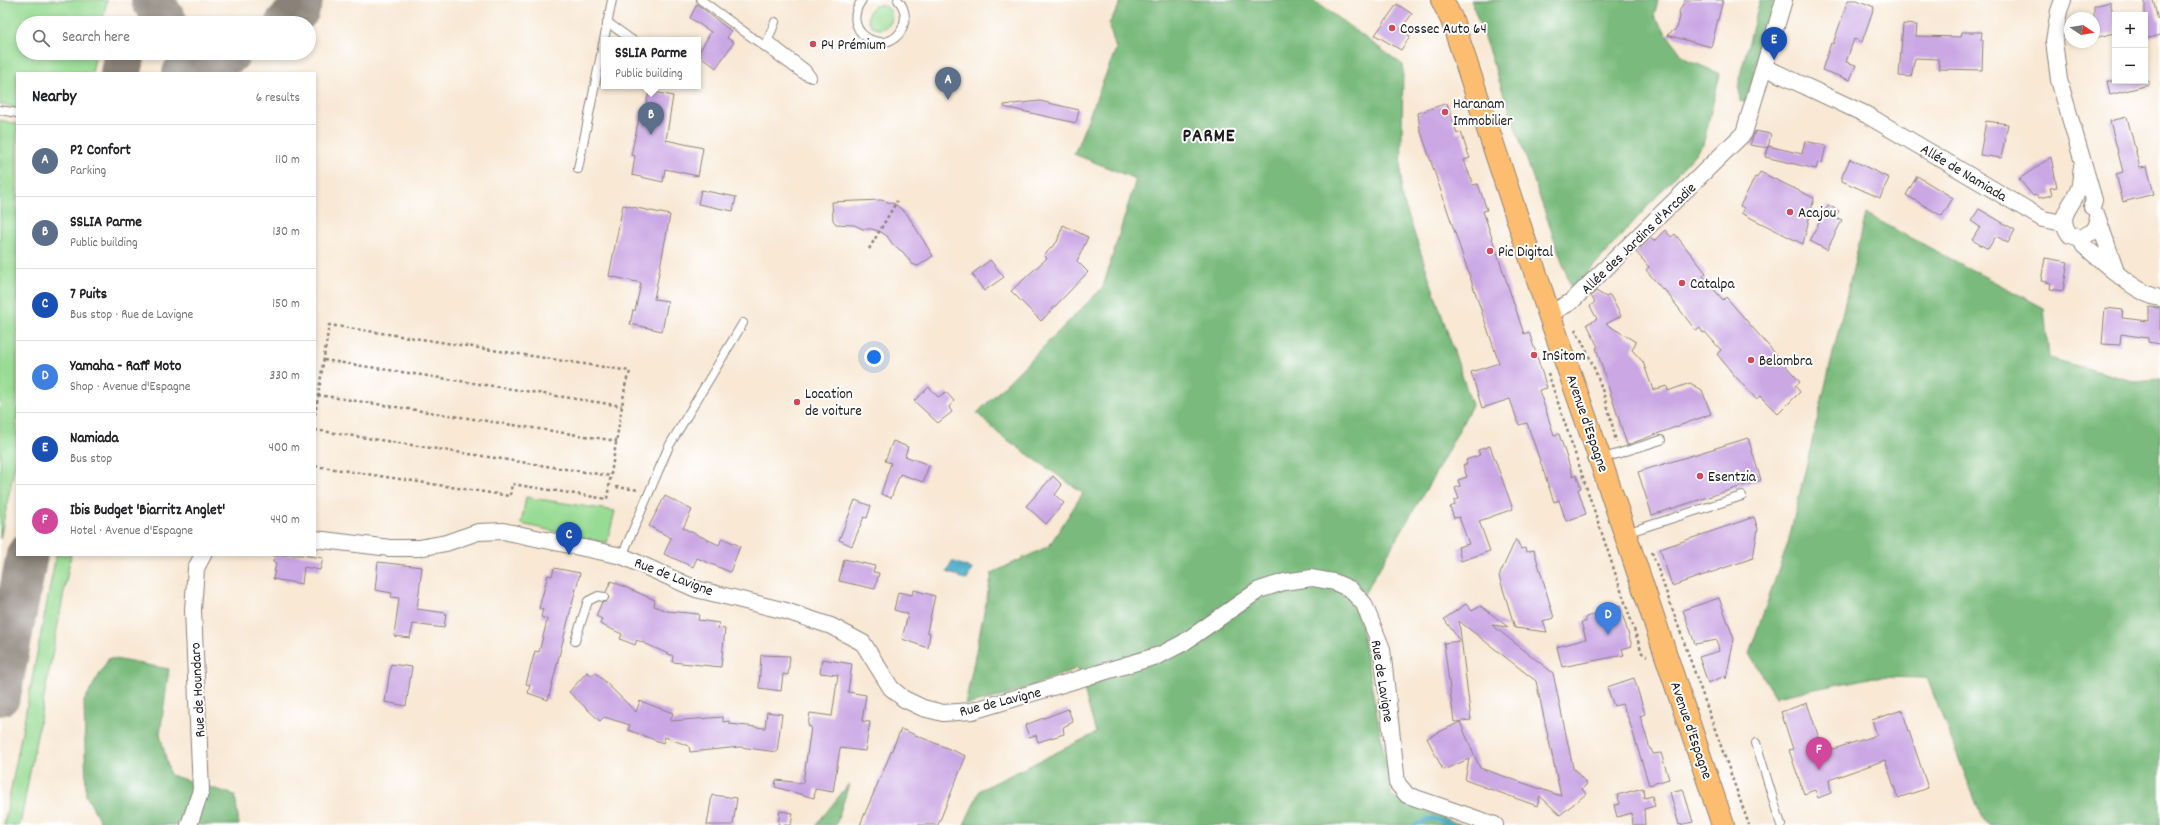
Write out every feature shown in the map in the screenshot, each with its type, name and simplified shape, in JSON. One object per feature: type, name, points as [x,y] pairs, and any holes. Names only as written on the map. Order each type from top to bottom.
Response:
[{"type":"main road","name":"Avenue d'Espagne","points":[[1442,0],[1452,20],[1549,314],[1610,456],[1723,825]]},
{"type":"street","points":[[1764,66],[1784,0]]},
{"type":"street","points":[[2063,0],[2059,11],[2054,41],[2059,80],[2094,200],[2092,207]]},
{"type":"street","name":"Allée des Jardins d'Arcadie","points":[[1549,314],[1571,302],[1744,133],[1764,66]]},
{"type":"street","name":"Allée de Namiada","points":[[1764,66],[1868,115],[2043,219],[2063,223]]},
{"type":"street","points":[[2083,161],[2080,187],[2072,205],[2065,212],[2063,223],[2070,235],[2080,238],[2086,237],[2094,231],[2098,222]]},
{"type":"street","points":[[2072,205],[2083,202],[2092,207],[2097,214],[2098,222],[2116,271]]},
{"type":"street","points":[[2080,238],[2084,246],[2137,289],[2152,297],[2160,298]]},
{"type":"street","name":"Rue de Lavigne","points":[[316,539],[390,548],[419,548],[446,543],[478,532],[504,531],[622,556],[696,588],[804,617],[848,634],[863,643],[892,688],[904,699],[924,708],[943,713],[972,711],[1160,655],[1184,643],[1259,590],[1284,582],[1312,578],[1334,582],[1350,589],[1364,604],[1382,649],[1398,783],[1407,795],[1496,825]]},
{"type":"street","name":"Rue de Houndaro","points":[[189,825],[201,790],[193,610],[196,568],[202,556]]},
{"type":"lane","points":[[604,37],[612,0]]},
{"type":"lane","points":[[701,0],[802,74],[812,78],[806,69],[768,40],[775,22]]},
{"type":"lane","points":[[862,0],[856,11],[856,24],[862,35],[878,42],[893,39],[903,27],[905,13],[898,0]]},
{"type":"lane","points":[[607,22],[628,37]]},
{"type":"lane","points":[[578,169],[601,52]]},
{"type":"lane","points":[[0,110],[16,113]]},
{"type":"lane","points":[[622,556],[669,446],[744,323]]},
{"type":"lane","points":[[1610,456],[1661,440]]},
{"type":"lane","points":[[1633,531],[1742,496]]},
{"type":"lane","points":[[575,641],[588,601],[598,596],[604,597]]},
{"type":"lane","points":[[1756,744],[1781,825]]},
{"type":"path","points":[[869,250],[897,201]]},
{"type":"path","points":[[1573,324],[1591,360],[1611,418],[1610,456]]},
{"type":"path","points":[[316,408],[329,325],[631,371],[626,381],[607,499],[512,484],[510,496],[316,466]]},
{"type":"path","points":[[324,360],[622,406]]},
{"type":"path","points":[[318,395],[617,441]]},
{"type":"path","points":[[316,430],[611,476]]},
{"type":"path","points":[[616,487],[649,492]]},
{"type":"path","points":[[1633,531],[1657,561],[1749,825]]},
{"type":"green space","points":[[0,0],[107,0],[104,16],[16,16],[16,60],[95,60],[92,72],[16,72],[16,108],[0,104]]},
{"type":"green space","points":[[1122,0],[1313,0],[1403,65],[1401,194],[1472,405],[1438,469],[1357,606],[1392,797],[1461,825],[964,825],[980,790],[1096,733],[1078,668],[1008,695],[965,705],[992,573],[1049,546],[1083,493],[999,434],[977,413],[1103,287],[1136,179],[1074,154],[1116,49],[1109,24]]},
{"type":"green space","points":[[1471,0],[1658,0],[1654,16],[1684,58],[1720,74],[1703,145],[1572,290]]},
{"type":"green space","points":[[1760,0],[1774,0],[1746,101],[1740,101],[1739,79]]},
{"type":"green space","points":[[875,5],[885,5],[892,12],[892,22],[885,29],[875,29],[868,22],[868,12]]},
{"type":"green space","points":[[0,120],[16,124],[16,459],[0,539]]},
{"type":"green space","points":[[1866,214],[2044,308],[2049,358],[2134,381],[2160,379],[2160,825],[1989,825],[1983,820],[1927,678],[1874,677],[1776,697],[1749,654],[1788,543]]},
{"type":"green space","points":[[526,497],[615,511],[607,543],[521,524]]},
{"type":"green space","points":[[56,556],[71,556],[20,825],[4,825]]},
{"type":"green space","points":[[109,658],[169,669],[160,734],[170,775],[235,795],[239,825],[102,825],[86,795],[84,701]]},
{"type":"green space","points":[[849,784],[836,825],[816,825]]},
{"type":"water","points":[[952,561],[972,569],[967,580],[947,572]]},
{"type":"building","points":[[1685,0],[1723,0],[1711,47],[1667,35],[1677,28],[1680,17],[1679,12]]},
{"type":"building","points":[[1848,0],[1857,0],[1874,7],[1862,42],[1854,39],[1846,62],[1856,65],[1850,80],[1822,70],[1831,43],[1833,44]]},
{"type":"building","points":[[2145,0],[2153,0],[2158,20],[2160,19],[2160,35],[2148,38],[2148,12],[2145,12]]},
{"type":"building","points":[[2110,2],[2112,12],[2112,34],[2100,37],[2100,12],[2094,12],[2094,6]]},
{"type":"building","points":[[697,4],[731,31],[727,38],[734,42],[716,68],[701,56],[701,49],[711,32],[690,18]]},
{"type":"building","points":[[1397,4],[1412,14],[1400,30],[1410,36],[1401,50],[1375,35]]},
{"type":"building","points":[[1903,24],[1917,25],[1916,36],[1961,37],[1962,32],[1982,32],[1982,70],[1939,69],[1938,59],[1915,58],[1911,77],[1899,76]]},
{"type":"building","points":[[2107,81],[2112,81],[2112,84],[2148,84],[2148,81],[2149,85],[2110,95]]},
{"type":"building","points":[[649,91],[673,96],[666,140],[703,148],[698,176],[665,169],[663,182],[632,175],[635,156],[631,155],[641,109],[645,110]]},
{"type":"building","points":[[1040,101],[1079,110],[1076,123],[1004,107],[1004,105]]},
{"type":"building","points":[[1447,103],[1457,134],[1461,132],[1470,158],[1464,160],[1473,185],[1478,184],[1487,210],[1483,211],[1524,334],[1529,332],[1547,388],[1539,390],[1554,435],[1559,434],[1573,476],[1576,475],[1581,488],[1578,489],[1586,514],[1566,521],[1559,500],[1554,502],[1527,423],[1519,425],[1510,399],[1482,408],[1471,372],[1499,363],[1420,129],[1418,113]]},
{"type":"building","points":[[2127,117],[2140,168],[2147,167],[2154,194],[2123,202],[2116,174],[2123,172],[2110,121]]},
{"type":"building","points":[[1986,121],[2008,124],[2001,158],[1980,155]]},
{"type":"building","points":[[1755,131],[1771,134],[1768,148],[1750,145]]},
{"type":"building","points":[[1805,141],[1826,146],[1822,163],[1818,162],[1816,169],[1765,157],[1768,146],[1802,154]]},
{"type":"building","points":[[2051,157],[2057,187],[2050,188],[2052,195],[2039,198],[2037,195],[2033,196],[2019,179]]},
{"type":"building","points":[[1850,159],[1889,178],[1880,198],[1842,181],[1842,176]]},
{"type":"building","name":"Acajou","points":[[1760,172],[1814,198],[1803,244],[1741,213],[1744,208],[1740,206],[1755,177],[1757,178]]},
{"type":"building","points":[[1917,176],[1953,198],[1942,216],[1906,195]]},
{"type":"building","points":[[701,190],[736,197],[733,211],[698,204]]},
{"type":"building","points":[[881,200],[895,204],[907,214],[933,256],[918,266],[912,264],[903,252],[893,245],[887,236],[881,232],[872,229],[863,229],[854,225],[836,224],[833,220],[832,202]]},
{"type":"building","points":[[623,205],[670,215],[654,299],[668,301],[662,331],[630,324],[633,310],[635,311],[641,283],[609,276]]},
{"type":"building","points":[[1828,205],[1839,211],[1835,217],[1842,220],[1827,250],[1810,241]]},
{"type":"building","points":[[1979,209],[2015,230],[2008,243],[1996,236],[1988,249],[1972,240],[1980,227],[1971,221]]},
{"type":"building","points":[[1063,225],[1088,237],[1077,261],[1088,272],[1041,321],[1011,291],[1047,258],[1044,255],[1057,242]]},
{"type":"building","points":[[1665,230],[1671,237],[1675,234],[1706,273],[1703,276],[1723,300],[1726,297],[1800,382],[1795,386],[1800,392],[1778,414],[1760,396],[1756,399],[1734,375],[1717,354],[1721,350],[1705,332],[1703,333],[1700,328],[1696,331],[1664,289],[1663,290],[1646,270],[1649,267],[1636,252],[1650,238],[1654,241]]},
{"type":"building","points":[[2045,258],[2068,262],[2063,291],[2050,289],[2051,283],[2041,281]]},
{"type":"building","points":[[990,260],[1004,277],[984,291],[972,274]]},
{"type":"building","points":[[1596,291],[1606,297],[1610,295],[1621,316],[1606,324],[1636,342],[1632,350],[1643,362],[1653,390],[1667,386],[1668,391],[1690,383],[1702,390],[1711,414],[1627,445],[1596,348],[1598,347],[1587,324],[1597,319],[1590,306],[1595,302],[1591,296]]},
{"type":"building","points":[[2149,307],[2160,308],[2160,344],[2148,342],[2148,338],[2121,334],[2120,345],[2102,344],[2105,308],[2123,310],[2122,318],[2149,321]]},
{"type":"building","points":[[929,387],[938,397],[946,392],[954,401],[949,407],[952,412],[938,423],[914,401]]},
{"type":"building","name":"Esentzia","points":[[1748,438],[1761,480],[1652,515],[1638,472]]},
{"type":"building","points":[[893,441],[908,447],[905,456],[929,465],[923,482],[900,474],[891,498],[881,494],[891,463],[885,461]]},
{"type":"building","points":[[1490,446],[1513,509],[1479,521],[1490,551],[1461,561],[1458,547],[1469,544],[1459,517],[1454,518],[1450,507],[1455,505],[1454,501],[1459,499],[1455,488],[1460,486],[1458,480],[1467,477],[1463,465],[1467,464],[1466,460],[1480,455],[1478,450]]},
{"type":"building","points":[[1053,476],[1062,485],[1055,495],[1064,503],[1046,524],[1026,506]]},
{"type":"building","points":[[665,496],[692,510],[683,528],[719,545],[722,538],[740,546],[730,572],[697,558],[693,567],[664,554],[671,538],[649,526]]},
{"type":"building","points":[[855,500],[871,506],[867,518],[864,517],[852,546],[839,540]]},
{"type":"building","points":[[1754,517],[1758,529],[1753,558],[1672,586],[1660,549]]},
{"type":"building","points":[[1516,539],[1521,549],[1525,548],[1526,552],[1534,550],[1554,618],[1543,621],[1547,632],[1515,628],[1499,576]]},
{"type":"building","points":[[274,556],[308,556],[323,558],[320,570],[304,567],[302,584],[273,579],[276,563],[273,562]]},
{"type":"building","points":[[844,559],[875,566],[873,572],[879,573],[875,589],[839,581]]},
{"type":"building","points":[[378,562],[422,567],[417,609],[446,613],[444,628],[413,624],[410,638],[394,636],[399,598],[391,597],[392,593],[375,590]]},
{"type":"building","points":[[554,568],[580,573],[548,700],[528,693],[530,685],[526,684],[535,651],[539,652],[547,621],[547,619],[541,617],[543,609],[539,608],[548,575],[552,576]]},
{"type":"building","points":[[611,581],[655,600],[654,606],[667,611],[699,614],[698,620],[719,623],[718,628],[725,629],[721,667],[672,662],[673,656],[637,640],[635,645],[620,639],[622,634],[600,624],[602,619],[596,616],[602,602],[606,602],[609,598],[606,592]]},
{"type":"building","points":[[914,590],[935,596],[927,632],[930,633],[928,648],[902,639],[908,614],[894,610],[898,592],[912,595]]},
{"type":"building","points":[[1719,598],[1734,639],[1726,679],[1725,676],[1708,683],[1699,657],[1719,651],[1717,640],[1695,644],[1683,610]]},
{"type":"building","points":[[1466,604],[1472,611],[1481,606],[1508,627],[1492,625],[1553,673],[1573,768],[1587,784],[1582,789],[1586,794],[1560,815],[1540,796],[1537,806],[1465,780],[1469,759],[1443,770],[1427,738],[1460,722],[1480,768],[1561,796],[1536,681],[1459,621],[1471,720],[1454,722],[1444,643],[1460,641],[1444,619]]},
{"type":"building","points":[[1620,606],[1632,646],[1622,649],[1624,655],[1562,667],[1557,647],[1586,639],[1581,622],[1586,622],[1586,617]]},
{"type":"building","points":[[761,655],[790,656],[788,675],[783,674],[781,691],[759,688]]},
{"type":"building","points":[[822,659],[852,664],[848,692],[866,695],[862,721],[870,722],[865,751],[840,748],[833,792],[815,789],[814,798],[775,787],[776,780],[803,783],[811,727],[808,726],[810,713],[832,716],[838,675],[820,673]]},
{"type":"building","points":[[391,664],[412,667],[406,706],[385,702]]},
{"type":"building","points":[[587,672],[592,676],[595,672],[636,712],[640,701],[673,713],[670,721],[723,717],[723,722],[729,721],[730,724],[765,728],[767,712],[782,714],[777,752],[740,747],[690,752],[689,746],[665,737],[663,743],[628,730],[630,725],[604,717],[600,721],[569,692]]},
{"type":"building","points":[[1634,678],[1645,714],[1640,716],[1650,749],[1653,754],[1661,753],[1669,779],[1649,785],[1629,720],[1622,704],[1614,706],[1607,687]]},
{"type":"building","points":[[1807,703],[1824,752],[1877,735],[1872,720],[1902,710],[1928,788],[1898,798],[1885,760],[1829,780],[1831,793],[1818,798],[1815,790],[1804,794],[1789,750],[1793,749],[1781,712]]},
{"type":"building","points":[[1068,709],[1073,722],[1063,727],[1064,734],[1038,742],[1036,735],[1029,737],[1025,725]]},
{"type":"building","points":[[901,729],[966,756],[938,825],[860,825]]},
{"type":"building","points":[[1643,788],[1644,798],[1652,796],[1655,806],[1644,809],[1645,825],[1633,825],[1632,813],[1617,817],[1614,805],[1620,804],[1617,795]]},
{"type":"building","points":[[1683,789],[1693,822],[1679,825],[1670,792]]},
{"type":"building","points":[[712,795],[737,798],[733,825],[707,825]]},
{"type":"building","points":[[780,811],[793,813],[791,825],[778,825]]},
{"type":"waterway","points":[[1415,825],[1433,818],[1452,825]]},
{"type":"taxiway","points":[[152,0],[162,16]]},
{"type":"taxiway","points":[[293,16],[298,11],[302,0]]},
{"type":"taxiway","points":[[121,72],[124,60]]},
{"type":"taxiway","points":[[185,72],[214,60]]},
{"type":"taxiway","points":[[0,695],[27,556]]},
{"type":"place","name":"Cossec Auto 64","points":[[1392,28]]},
{"type":"place","name":"P4 Prémium","points":[[813,44]]},
{"type":"place","name":"Namiada","points":[[1774,60]]},
{"type":"place","name":"P2 Confort","points":[[948,100]]},
{"type":"place","name":"Haranam Immobilier","points":[[1445,112]]},
{"type":"place","name":"SSLIA Parme","points":[[651,135]]},
{"type":"place","name":"Acajou","points":[[1790,212]]},
{"type":"place","name":"Pic Digital","points":[[1490,251]]},
{"type":"place","name":"Catalpa","points":[[1682,283]]},
{"type":"place","name":"InSitom","points":[[1534,355]]},
{"type":"place","name":"Belombra","points":[[1751,360]]},
{"type":"place","name":"Location de voiture","points":[[797,402]]},
{"type":"place","name":"Esentzia","points":[[1700,476]]},
{"type":"place","name":"7 Puits","points":[[569,555]]},
{"type":"place","name":"Yamaha - Raff Moto","points":[[1608,635]]},
{"type":"place","name":"Ibis Budget 'Biarritz Anglet'","points":[[1819,770]]},
{"type":"district","name":"PARME","points":[[1209,134]]}]
